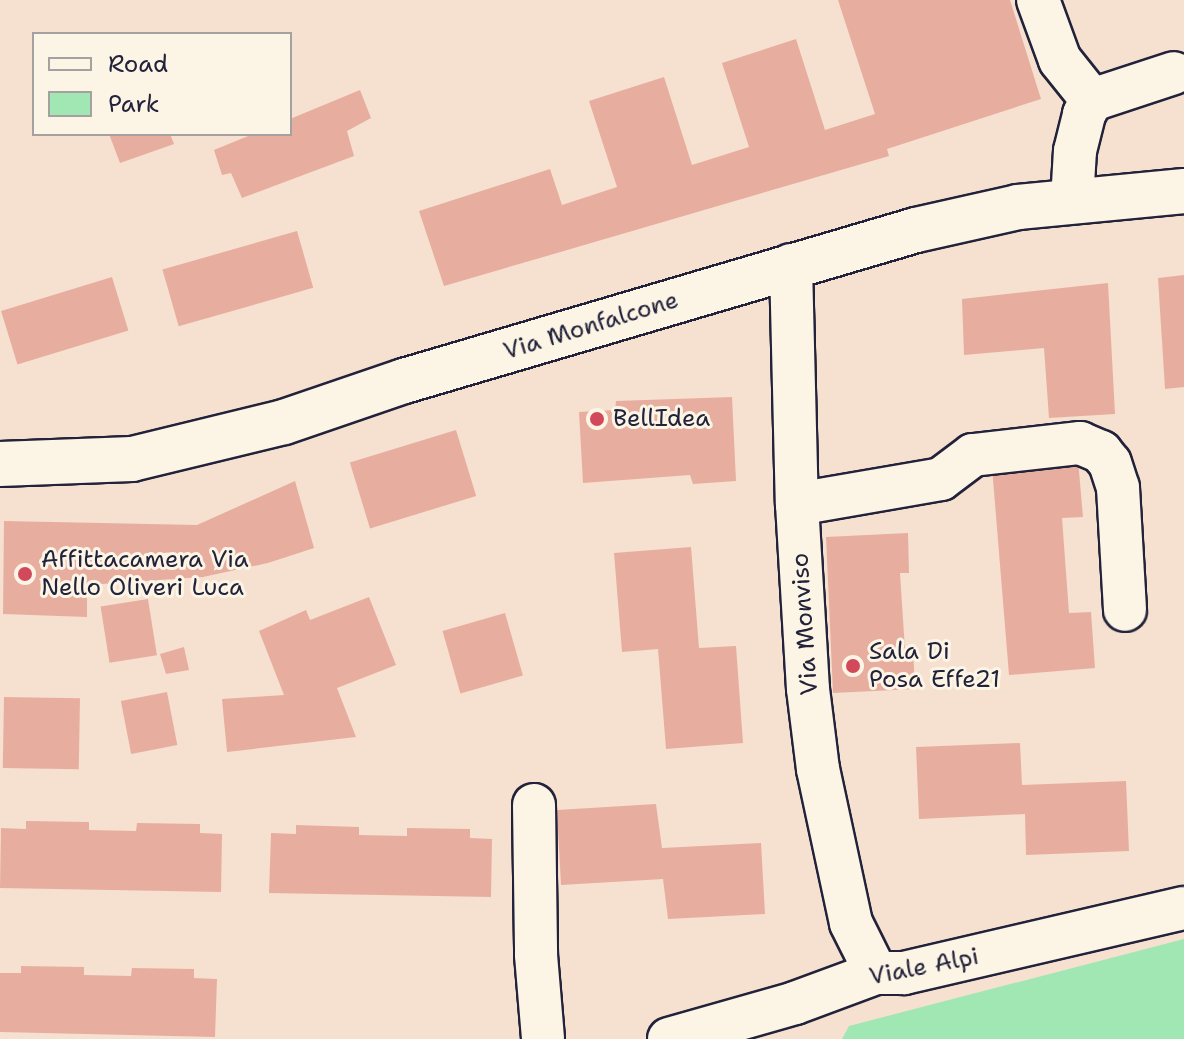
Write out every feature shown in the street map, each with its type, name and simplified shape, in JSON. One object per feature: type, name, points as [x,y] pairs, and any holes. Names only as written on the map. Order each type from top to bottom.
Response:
[{"type":"main road","name":"Via Monfalcone","points":[[0,464],[132,459],[284,422],[404,381],[916,230],[1018,207],[1184,191]]},
{"type":"street","points":[[1038,0],[1060,60],[1092,100]]},
{"type":"street","points":[[1072,201],[1075,151],[1084,114],[1092,100],[1174,73]]},
{"type":"street","name":"Via Monviso","points":[[791,265],[797,504],[808,689],[818,769],[851,923],[876,973]]},
{"type":"street","points":[[797,504],[941,479],[973,455],[1080,443],[1101,452],[1110,463],[1118,488],[1125,610]]},
{"type":"street","points":[[534,805],[536,955],[543,1039]]},
{"type":"street","name":"Viale Alpi","points":[[669,1039],[795,1003],[876,973],[904,973],[1184,908]]},
{"type":"green space","points":[[1184,939],[1184,1039],[842,1039],[849,1026]]},
{"type":"building","points":[[838,0],[1010,0],[1041,99],[887,149],[889,156],[444,286],[419,211],[550,169],[562,205],[617,187],[589,101],[664,77],[692,165],[749,147],[722,63],[796,39],[825,130],[875,114]]},
{"type":"building","points":[[360,90],[371,118],[347,131],[354,156],[242,198],[231,173],[222,175],[214,150],[248,136],[292,136],[292,118]]},
{"type":"building","points":[[110,136],[171,136],[174,144],[120,163]]},
{"type":"building","points":[[297,231],[313,288],[179,326],[162,270]]},
{"type":"building","points":[[1184,275],[1184,387],[1165,389],[1158,278]]},
{"type":"building","points":[[112,277],[128,331],[17,364],[1,311]]},
{"type":"building","points":[[1108,283],[1115,414],[1049,418],[1044,348],[964,355],[962,299]]},
{"type":"building","points":[[732,397],[736,481],[693,484],[690,475],[583,483],[579,412],[615,410],[616,401]]},
{"type":"building","points":[[456,430],[476,496],[370,528],[350,462]]},
{"type":"building","points":[[1078,460],[1083,517],[1062,518],[1069,613],[1091,612],[1095,668],[1009,675],[992,467]]},
{"type":"building","points":[[295,481],[314,548],[268,563],[203,577],[87,585],[87,617],[3,614],[4,521],[197,525]]},
{"type":"building","points":[[908,533],[909,573],[900,573],[905,650],[913,650],[915,689],[833,693],[826,537]]},
{"type":"building","points":[[691,547],[699,648],[736,646],[743,743],[666,749],[658,649],[622,652],[614,553]]},
{"type":"building","points":[[369,597],[396,665],[337,688],[356,737],[227,752],[222,699],[284,695],[259,631],[306,610],[310,620]]},
{"type":"building","points":[[148,599],[157,655],[110,663],[101,607]]},
{"type":"building","points":[[505,613],[523,675],[460,693],[443,631]]},
{"type":"building","points":[[184,647],[189,670],[166,674],[160,654]]},
{"type":"building","points":[[167,692],[177,745],[131,754],[121,701]]},
{"type":"building","points":[[4,697],[80,698],[79,769],[3,768]]},
{"type":"building","points":[[1020,743],[1022,785],[1126,781],[1129,851],[1026,855],[1025,814],[919,819],[916,747]]},
{"type":"building","points":[[656,804],[662,848],[761,843],[765,914],[668,919],[663,879],[561,885],[557,810]]},
{"type":"building","points":[[26,821],[89,822],[89,830],[136,831],[137,823],[200,824],[200,833],[222,834],[221,892],[0,888],[1,828],[26,829]]},
{"type":"building","points":[[296,825],[359,827],[359,835],[407,836],[407,828],[470,829],[470,838],[492,839],[491,897],[269,893],[271,833],[296,834]]},
{"type":"building","points":[[21,966],[84,967],[84,975],[131,976],[132,968],[194,969],[194,978],[217,979],[215,1037],[0,1032],[0,973],[21,973]]},
{"type":"place","name":"BellIdea","points":[[597,419]]},
{"type":"place","name":"Affittacamera Via Nello Oliveri Luca","points":[[25,574]]},
{"type":"place","name":"Sala Di Posa Effe21","points":[[853,666]]}]
